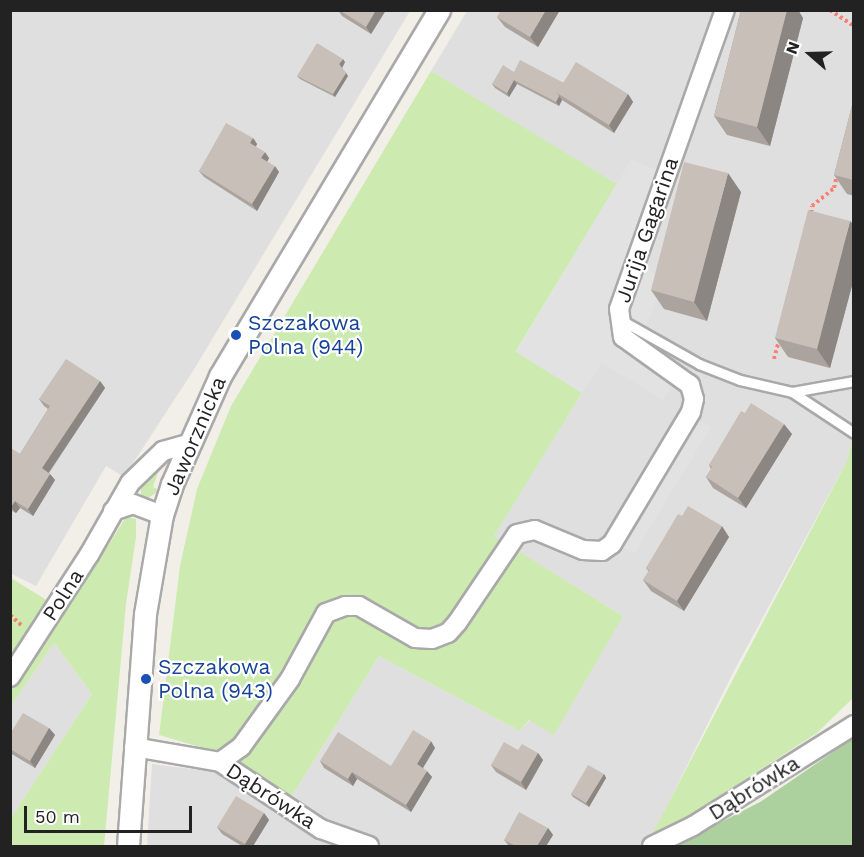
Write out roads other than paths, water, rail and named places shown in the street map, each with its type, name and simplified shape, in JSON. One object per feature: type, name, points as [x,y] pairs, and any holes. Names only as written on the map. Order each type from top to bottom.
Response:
[{"type":"street","name":"Jaworznicka","points":[[128,846],[145,614],[162,515],[188,444],[220,376],[440,10]]},
{"type":"street","name":"Jurija Gagarina","points":[[220,762],[241,747],[290,679],[326,613],[345,606],[359,606],[415,638],[432,639],[448,633],[457,623],[505,546],[517,534],[535,530],[583,550],[602,551],[612,544],[692,412],[694,399],[690,385],[622,337],[620,319],[622,301],[725,10]]},
{"type":"street","name":"Polna","points":[[10,676],[90,555],[113,511],[143,467],[163,451],[188,444]]},
{"type":"street","points":[[113,511],[133,504],[162,515]]},
{"type":"street","name":"Dąbrówka","points":[[652,846],[703,820],[854,725]]},
{"type":"street","name":"Dąbrówka","points":[[134,747],[220,762],[321,829],[369,846]]},
{"type":"lane","points":[[620,319],[699,364],[740,380],[792,392],[854,433]]},
{"type":"lane","points":[[792,392],[854,381]]},
{"type":"place","name":"Szczakowa Polna (944)","points":[[236,335]]},
{"type":"place","name":"Szczakowa Polna (943)","points":[[146,679]]}]
